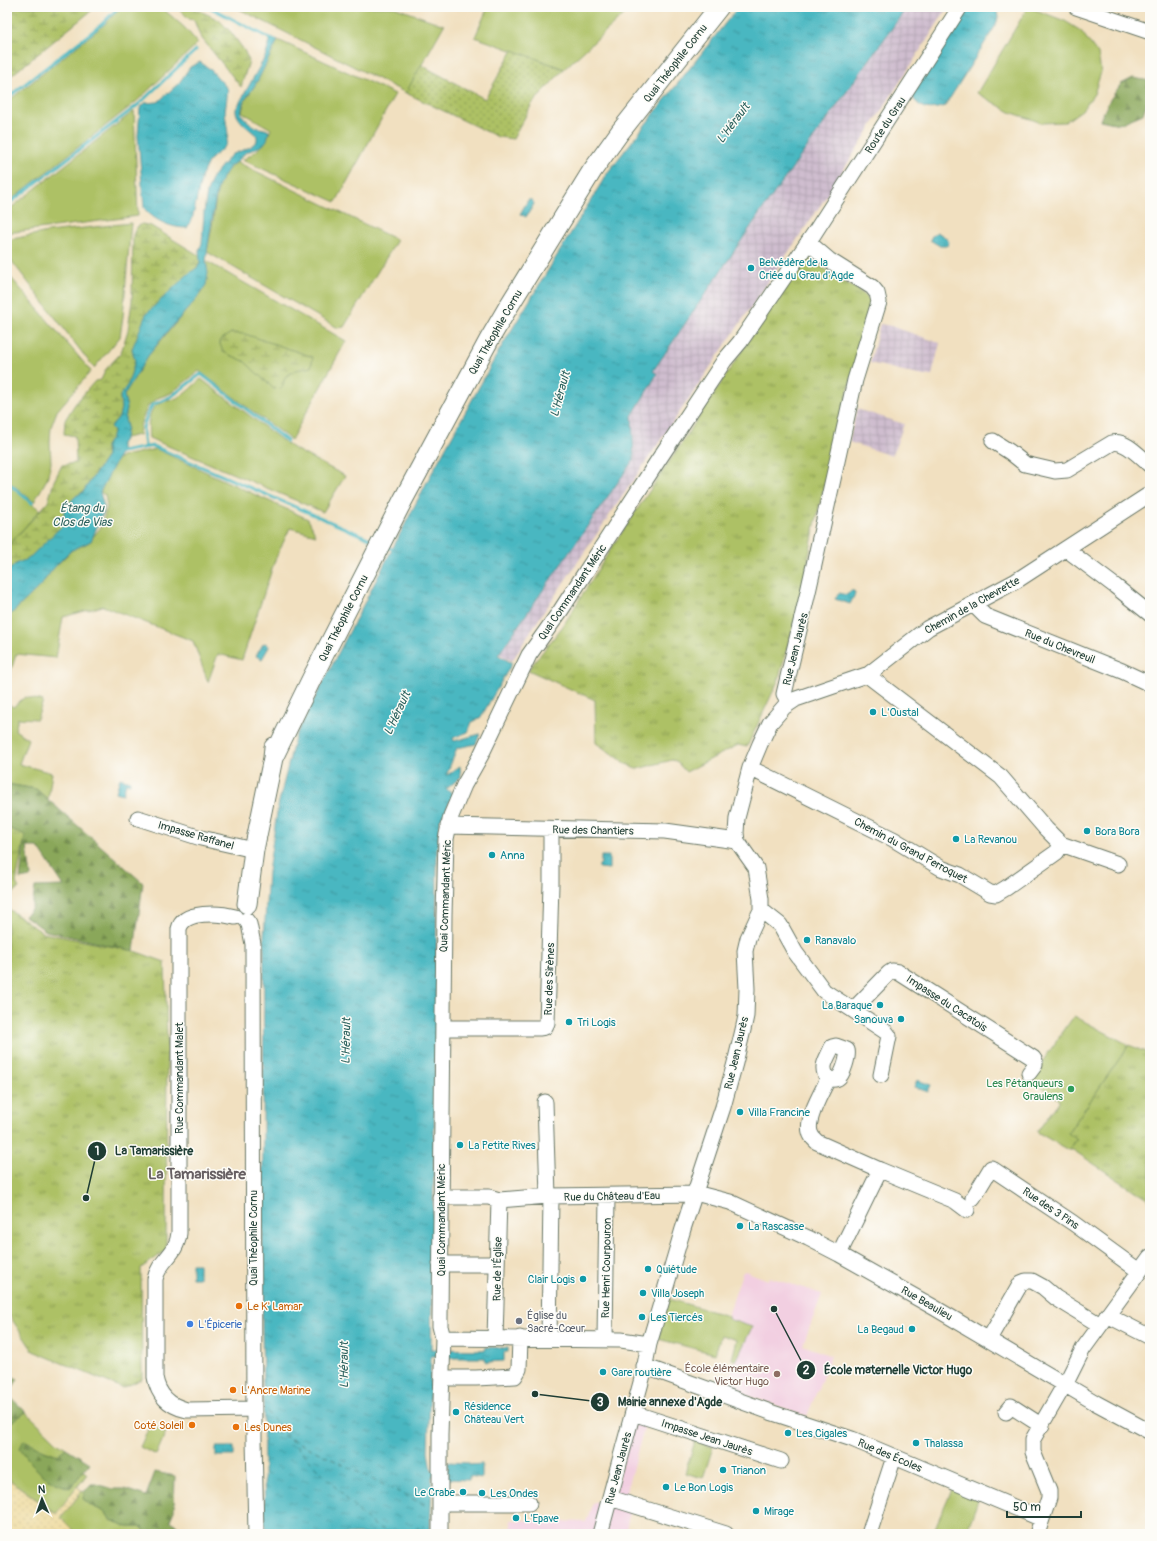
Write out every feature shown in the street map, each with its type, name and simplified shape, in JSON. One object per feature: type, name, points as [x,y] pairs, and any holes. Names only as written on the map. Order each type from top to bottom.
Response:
[{"type":"main road","name":"Quai Théophile Cornu","points":[[241,912],[273,758],[274,746],[287,712],[292,703],[310,682],[382,541],[489,340],[534,265],[592,171],[620,132],[719,7]]},
{"type":"street","name":"Route du Grau","points":[[808,242],[871,147],[960,7]]},
{"type":"street","points":[[1076,7],[1150,32]]},
{"type":"street","name":"Rue Jean Jaurès","points":[[790,703],[784,694],[855,380],[878,302],[877,293],[872,287],[829,260],[808,242]]},
{"type":"street","name":"Quai Commandant Méric","points":[[440,1534],[443,1348],[440,1326],[440,1197],[445,865],[448,826],[464,785],[481,755],[529,656],[562,610],[724,361],[740,342],[808,242]]},
{"type":"street","points":[[992,441],[1010,452],[1021,462],[1047,470],[1067,470],[1112,443],[1117,442],[1123,444],[1150,465]]},
{"type":"street","name":"Chemin de la Chevrette","points":[[790,703],[803,696],[869,674],[928,628],[1016,581],[1150,494]]},
{"type":"street","points":[[1066,549],[1150,614]]},
{"type":"street","name":"Rue du Chevreuil","points":[[974,604],[985,616],[1122,671],[1150,684]]},
{"type":"street","points":[[869,674],[871,678],[1001,776],[1046,829],[1061,844],[1118,864]]},
{"type":"street","points":[[737,841],[737,818],[750,768],[770,723],[790,703]]},
{"type":"street","name":"Chemin du Grand Perroquet","points":[[750,768],[893,839],[941,868],[960,875],[990,893],[996,894],[1013,884],[1057,852],[1061,844]]},
{"type":"street","name":"Impasse Raffanel","points":[[138,818],[201,838],[254,850]]},
{"type":"street","name":"Rue des Chantiers","points":[[448,826],[665,831],[737,841]]},
{"type":"street","name":"Rue des Sirènes","points":[[443,1028],[538,1028],[545,1027],[548,1023],[551,829]]},
{"type":"street","name":"Rue Jean Jaurès","points":[[600,1534],[633,1413],[649,1344],[694,1195],[723,1106],[740,1045],[746,1016],[745,951],[748,938],[761,910],[762,899],[756,868],[737,841]]},
{"type":"street","name":"Rue Commandant Malet","points":[[241,912],[198,906],[185,909],[174,918],[170,930],[173,947],[178,962],[180,1232],[179,1241],[158,1269],[155,1279],[155,1377],[160,1393],[172,1405],[181,1409],[254,1409]]},
{"type":"street","points":[[761,910],[780,925],[795,952],[824,991],[886,1032],[889,1036],[881,1075]]},
{"type":"street","name":"Quai Théophile Cornu","points":[[241,912],[249,924],[253,944],[254,1409],[256,1534]]},
{"type":"street","name":"Impasse du Cacatois","points":[[854,1010],[889,973],[892,971],[898,972],[1033,1058],[1035,1065],[1029,1073]]},
{"type":"street","points":[[828,1078],[811,1117],[809,1125],[812,1138],[817,1142],[880,1170],[839,1254]]},
{"type":"street","points":[[440,1197],[489,1197],[499,1200],[550,1196],[545,1102]]},
{"type":"street","name":"Rue des 3 Pins","points":[[880,1170],[955,1201],[970,1204],[991,1168],[1073,1223],[1139,1271]]},
{"type":"street","name":"Rue Beaulieu","points":[[694,1195],[699,1194],[712,1197],[736,1205],[839,1254],[1150,1432]]},
{"type":"street","name":"Rue du Château d'Eau","points":[[549,1339],[550,1196],[694,1195]]},
{"type":"street","name":"Rue Henri Courpouron","points":[[605,1339],[607,1196]]},
{"type":"street","name":"Rue de l'Église","points":[[495,1338],[499,1200]]},
{"type":"street","points":[[1037,1534],[1049,1498],[1049,1491],[1032,1445],[1033,1439],[1042,1426],[1084,1349],[1150,1257]]},
{"type":"street","points":[[440,1264],[497,1264]]},
{"type":"street","points":[[989,1339],[1021,1283],[1026,1281],[1032,1281],[1043,1287],[1056,1298],[1104,1320],[1150,1337]]},
{"type":"street","points":[[443,1348],[495,1338],[605,1339],[649,1344]]},
{"type":"street","points":[[442,1378],[515,1376],[519,1369],[520,1338]]},
{"type":"street","name":"Rue des Écoles","points":[[644,1366],[852,1440],[1042,1519]]},
{"type":"street","points":[[1006,1412],[1011,1406],[1042,1426]]},
{"type":"street","name":"Impasse Jean Jaurès","points":[[633,1413],[781,1461]]},
{"type":"street","points":[[869,1534],[894,1457]]},
{"type":"street","points":[[610,1498],[726,1534]]},
{"type":"street","points":[[440,1503],[529,1504]]},
{"type":"shaded area","points":[[907,7],[948,7],[824,200],[528,635],[512,661],[499,654],[634,459],[632,416],[657,374],[653,371],[760,213]]},
{"type":"shaded area","points":[[880,324],[891,326],[940,343],[932,375],[924,376],[870,363]]},
{"type":"shaded area","points":[[857,409],[904,424],[892,456],[849,442]]},
{"type":"shaded area","points":[[745,1271],[768,1280],[769,1277],[822,1294],[803,1345],[831,1356],[807,1416],[724,1387],[752,1327],[727,1319],[742,1273]]},
{"type":"shaded area","points":[[634,1418],[646,1421],[624,1499],[632,1502],[625,1534],[511,1534],[511,1520],[586,1522],[593,1502],[611,1507]]},
{"type":"green space","points":[[7,7],[96,7],[7,79]]},
{"type":"green space","points":[[121,7],[161,7],[185,28],[198,43],[137,101],[7,203],[7,102],[105,24]]},
{"type":"green space","points":[[177,7],[192,7],[219,20],[230,31],[244,50],[249,61],[241,87],[200,36],[194,20],[189,19]]},
{"type":"green space","points":[[235,7],[394,7],[444,25],[406,93]]},
{"type":"green space","points":[[488,7],[625,7],[628,11],[564,69],[475,37]]},
{"type":"green space","points":[[1028,7],[1065,21],[1081,31],[1098,54],[1101,72],[1094,94],[1082,110],[1065,122],[1042,123],[1010,112],[977,93]]},
{"type":"green space","points":[[278,40],[395,94],[336,202],[243,160],[260,148],[269,135],[271,129],[242,112],[245,100],[257,82]]},
{"type":"green space","points":[[513,50],[564,69],[532,104],[513,139],[498,137],[406,93],[421,65],[485,99]]},
{"type":"green space","points":[[1133,78],[1150,81],[1150,92],[1143,114],[1119,124],[1100,120],[1109,101],[1121,84]]},
{"type":"green space","points":[[134,111],[138,216],[7,233],[7,211]]},
{"type":"green space","points":[[237,162],[397,240],[344,327],[338,328],[207,252],[218,188],[225,173]]},
{"type":"green space","points":[[131,223],[120,337],[94,368],[7,255],[7,240],[48,232]]},
{"type":"green space","points":[[142,224],[151,226],[200,256],[200,263],[187,275],[132,349],[135,361],[128,384],[120,396],[121,408],[119,417],[110,427],[114,431],[106,446],[107,456],[83,492],[76,496],[64,508],[65,524],[28,559],[14,565],[7,572],[7,547],[48,502],[54,481],[62,465],[76,463],[75,436],[64,434],[65,420],[75,404],[95,381],[101,380],[106,369],[121,353],[128,330],[132,301],[133,235],[136,228]]},
{"type":"green space","points":[[804,256],[861,292],[872,302],[835,439],[815,525],[800,602],[778,681],[747,747],[738,745],[686,772],[676,761],[672,760],[637,769],[633,768],[596,743],[595,700],[528,670],[563,626],[612,547]]},
{"type":"green space","points":[[206,261],[346,341],[291,440],[199,371],[171,393],[158,398],[148,406],[141,422],[139,435],[125,438],[127,427],[125,419],[127,408],[124,395],[148,356],[201,293],[207,278]]},
{"type":"green space","points":[[7,273],[91,371],[57,411],[51,427],[51,463],[47,479],[34,502],[7,480]]},
{"type":"green space","points":[[231,333],[245,334],[313,357],[311,367],[296,370],[285,377],[282,388],[274,389],[244,361],[223,352],[219,341]]},
{"type":"green space","points":[[201,379],[291,447],[345,476],[323,512],[149,438],[149,420],[154,407],[160,403],[182,395]]},
{"type":"green space","points":[[156,449],[308,519],[316,535],[290,528],[275,560],[242,660],[218,654],[208,682],[193,641],[103,606],[63,617],[56,658],[16,654],[7,684],[7,618],[40,586],[53,569],[72,550],[88,543],[101,527],[107,507],[105,495],[100,492],[116,460],[124,456]]},
{"type":"green space","points":[[7,484],[40,510],[7,547]]},
{"type":"green space","points":[[25,697],[43,701],[37,719],[18,718],[15,730],[28,739],[19,764],[52,773],[48,799],[36,789],[7,784],[7,703],[13,707]]},
{"type":"green space","points":[[7,784],[36,789],[143,883],[134,951],[46,931],[25,916],[32,908],[35,887],[64,886],[38,847],[27,847],[31,877],[20,879],[25,835],[7,828]]},
{"type":"green space","points":[[7,828],[25,835],[16,883],[19,888],[7,899]]},
{"type":"green space","name":"La Tamarissière","points":[[7,908],[43,933],[134,951],[165,962],[167,1041],[166,1251],[141,1268],[142,1379],[122,1388],[33,1351],[7,1312]]},
{"type":"green space","name":"Les Pétanqueurs Graulens","points":[[1074,1016],[1129,1045],[1068,1133],[1077,1139],[1068,1150],[1037,1132],[1060,1100],[1030,1079]]},
{"type":"green space","points":[[1129,1045],[1150,1054],[1150,1201],[1073,1150],[1068,1150],[1077,1140],[1068,1133]]},
{"type":"green space","points":[[669,1299],[728,1316],[728,1319],[752,1327],[736,1361],[732,1359],[737,1340],[721,1335],[715,1354],[658,1339]]},
{"type":"green space","points":[[7,1374],[18,1379],[8,1395],[26,1412],[7,1425]]},
{"type":"green space","points":[[26,1412],[57,1442],[66,1448],[58,1455],[24,1441],[70,1488],[83,1470],[87,1474],[57,1514],[7,1478],[7,1425]]},
{"type":"green space","points":[[150,1425],[166,1432],[156,1455],[140,1447]]},
{"type":"green space","points":[[24,1440],[57,1455],[66,1448],[90,1463],[70,1488],[61,1485],[47,1478],[31,1462],[20,1448]]},
{"type":"green space","points":[[695,1441],[713,1447],[703,1478],[685,1473]]},
{"type":"green space","points":[[155,1472],[175,1476],[174,1511],[170,1520],[177,1526],[178,1534],[147,1534],[142,1527],[128,1527],[111,1520],[105,1512],[92,1506],[83,1499],[84,1492],[91,1484],[97,1484],[112,1489],[124,1489],[146,1496]]},
{"type":"green space","points":[[952,1489],[978,1500],[966,1534],[946,1534],[946,1531],[935,1528]]},
{"type":"green space","points":[[82,1491],[84,1492],[84,1499],[92,1506],[105,1512],[111,1520],[128,1527],[142,1527],[147,1534],[77,1534],[61,1518]]},
{"type":"sand","points":[[7,1478],[56,1514],[77,1486],[82,1491],[61,1518],[77,1534],[7,1534]]},
{"type":"water","name":"L'Hérault","points":[[738,7],[907,7],[760,213],[653,371],[657,374],[632,416],[634,459],[498,655],[512,663],[481,717],[472,722],[468,732],[453,738],[454,741],[480,734],[476,744],[457,748],[446,776],[460,766],[461,777],[446,789],[454,794],[440,821],[437,850],[431,1349],[485,1350],[485,1347],[508,1348],[508,1352],[504,1352],[504,1361],[486,1362],[485,1358],[449,1358],[449,1356],[431,1356],[428,1452],[432,1470],[448,1470],[448,1462],[468,1463],[469,1465],[482,1464],[482,1478],[469,1476],[469,1480],[448,1479],[447,1475],[432,1476],[430,1534],[265,1534],[262,1325],[264,936],[268,872],[278,806],[295,737],[429,478],[500,349],[608,172]]},
{"type":"water","points":[[969,7],[996,7],[998,17],[996,25],[945,106],[929,109],[925,108],[917,103],[911,94]]},
{"type":"water","name":"Étang du Clos de Vias","points":[[271,37],[278,40],[257,82],[243,103],[241,113],[245,119],[254,126],[269,131],[267,140],[263,145],[245,153],[237,162],[231,165],[220,182],[216,194],[207,252],[206,262],[208,273],[206,285],[194,302],[148,356],[124,395],[127,408],[125,419],[127,427],[125,438],[121,444],[121,452],[100,492],[104,507],[103,513],[91,541],[72,550],[66,555],[40,586],[7,618],[7,572],[17,563],[28,559],[64,524],[64,508],[76,496],[83,492],[107,456],[106,446],[114,431],[110,427],[119,417],[121,408],[120,396],[128,384],[135,361],[132,349],[146,314],[187,275],[198,267],[200,263],[199,251],[202,243],[204,212],[207,192],[213,176],[231,155],[250,147],[257,141],[257,136],[240,121],[236,113],[236,109],[266,55]]},
{"type":"water","points":[[200,62],[210,69],[228,89],[225,113],[228,134],[226,145],[208,162],[202,175],[192,220],[187,228],[181,228],[163,223],[153,217],[144,208],[138,136],[140,108],[145,103],[158,102],[179,83],[190,67]]},
{"type":"water","points":[[528,200],[532,200],[534,204],[526,217],[520,214]]},
{"type":"water","points":[[937,232],[945,237],[949,242],[947,246],[940,246],[930,240]]},
{"type":"water","points":[[850,591],[854,591],[855,594],[850,604],[835,599],[839,593],[847,595]]},
{"type":"water","points":[[265,643],[269,647],[262,659],[256,656]]},
{"type":"water","points":[[120,778],[130,781],[130,784],[126,783],[123,794],[116,792]]},
{"type":"water","points":[[601,856],[609,856],[609,869],[599,868],[599,865],[601,864]]},
{"type":"water","points":[[917,1080],[931,1085],[928,1092],[914,1087]]},
{"type":"water","points":[[192,1264],[199,1264],[199,1278],[192,1278]]},
{"type":"water","points":[[216,1447],[234,1447],[234,1456],[216,1456]]},
{"type":"waterway","points":[[7,98],[101,25],[119,7]]},
{"type":"waterway","points":[[209,7],[271,39]]},
{"type":"waterway","points":[[7,205],[139,104],[196,50]]},
{"type":"waterway","points":[[145,447],[143,428],[152,405],[172,396],[201,374],[287,441]]},
{"type":"waterway","points":[[121,452],[153,446],[375,541]]},
{"type":"waterway","points":[[7,482],[32,503]]},
{"type":"waterway","points":[[386,546],[392,549]]},
{"type":"ferry route","points":[[267,1411],[302,1452],[365,1518],[382,1529],[393,1532],[424,1526]]},
{"type":"ferry route","points":[[267,1427],[288,1438]]},
{"type":"ferry route","points":[[291,1439],[425,1505]]},
{"type":"place","name":"Belvédère de la Criée du Grau d'Agde","points":[[751,268]]},
{"type":"place","name":"L'Oustal","points":[[873,712]]},
{"type":"place","name":"Bora Bora","points":[[1087,831]]},
{"type":"place","name":"La Revanou","points":[[956,839]]},
{"type":"place","name":"Anna","points":[[492,855]]},
{"type":"place","name":"Ranavalo","points":[[807,940]]},
{"type":"place","name":"La Baraque","points":[[880,1005]]},
{"type":"place","name":"Sanouva","points":[[901,1019]]},
{"type":"place","name":"Tri Logis","points":[[569,1022]]},
{"type":"place","name":"Les Pétanqueurs Graulens","points":[[1071,1089]]},
{"type":"place","name":"Villa Francine","points":[[740,1112]]},
{"type":"place","name":"La Petite Rives","points":[[460,1145]]},
{"type":"place","name":"La Tamarissière","points":[[86,1198]]},
{"type":"place","name":"La Rascasse","points":[[740,1226]]},
{"type":"place","name":"Quiétude","points":[[648,1269]]},
{"type":"place","name":"Clair Logis","points":[[583,1279]]},
{"type":"place","name":"Villa Joseph","points":[[643,1293]]},
{"type":"place","name":"Le K' Lamar","points":[[239,1306]]},
{"type":"place","name":"École maternelle Victor Hugo","points":[[774,1309]]},
{"type":"place","name":"Les Tiercés","points":[[642,1317]]},
{"type":"place","name":"Église du Sacré-Cœur","points":[[519,1321]]},
{"type":"place","name":"L'Épicerie","points":[[190,1324]]},
{"type":"place","name":"La Begaud","points":[[912,1329]]},
{"type":"place","name":"Gare routière","points":[[603,1372]]},
{"type":"place","name":"École élémentaire Victor Hugo","points":[[777,1374]]},
{"type":"place","name":"L'Ancre Marine","points":[[233,1390]]},
{"type":"place","name":"Mairie annexe d'Agde","points":[[535,1394]]},
{"type":"place","name":"Résidence Château Vert","points":[[456,1412]]},
{"type":"place","name":"Coté Soleil","points":[[192,1425]]},
{"type":"place","name":"Les Dunes","points":[[236,1427]]},
{"type":"place","name":"Les Cigales","points":[[788,1433]]},
{"type":"place","name":"Thalassa","points":[[916,1443]]},
{"type":"place","name":"Trianon","points":[[723,1470]]},
{"type":"place","name":"Le Bon Logis","points":[[666,1487]]},
{"type":"place","name":"Le Crabe","points":[[463,1492]]},
{"type":"place","name":"Les Ondes","points":[[482,1493]]},
{"type":"place","name":"Mirage","points":[[756,1511]]},
{"type":"place","name":"L'Epave","points":[[516,1518]]},
{"type":"district","name":"La Tamarissière","points":[[197,1174]]}]
